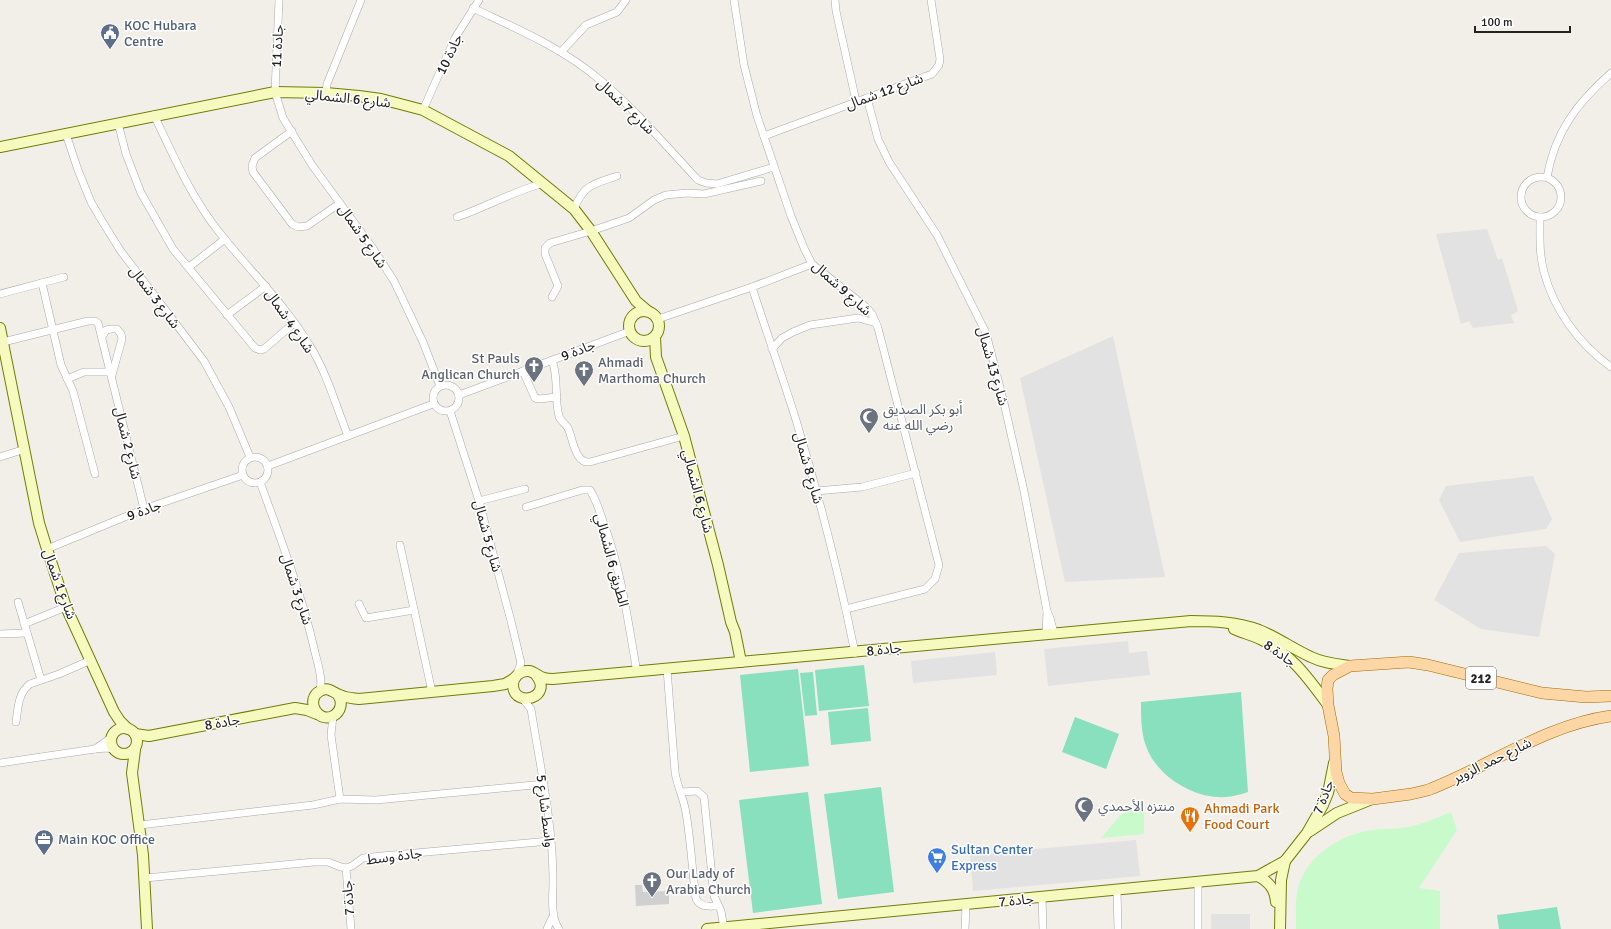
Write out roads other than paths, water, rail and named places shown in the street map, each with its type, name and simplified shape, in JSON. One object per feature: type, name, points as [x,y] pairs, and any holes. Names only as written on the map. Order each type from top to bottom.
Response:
[{"type":"main road","name":"شارع 6 الشمالي","points":[[0,148],[154,115],[274,92],[326,93],[381,99],[423,110],[509,156],[544,183],[574,209],[591,231],[639,305],[649,312]]},
{"type":"main road","name":"شارع 6 الشمالي","points":[[628,289],[634,316]]},
{"type":"main road","points":[[638,312],[649,312],[658,319],[659,329],[655,338],[646,342],[636,339],[630,331],[629,326],[634,316],[638,312]]},
{"type":"main road","name":"شارع 1 شمال","points":[[0,328],[39,523],[47,549],[66,607],[114,712],[120,721],[132,731]]},
{"type":"main road","name":"شارع 6 الشمالي","points":[[655,338],[655,351],[658,363],[684,436],[718,564],[731,622],[730,630],[738,663]]},
{"type":"main road","name":"شارع 6 الشمالي","points":[[641,341],[658,363]]},
{"type":"main road","name":"جادة 8","points":[[535,674],[544,678],[553,679],[667,670],[1191,621],[1234,623],[1272,635],[1310,657],[1325,662],[1350,666]]},
{"type":"main road","name":"جادة 8","points":[[1216,621],[1260,639],[1277,648],[1299,666],[1328,705]]},
{"type":"main road","name":"212","points":[[1373,799],[1351,798],[1346,794],[1339,783],[1334,760],[1334,736],[1328,705],[1328,680],[1332,675],[1350,666],[1390,662],[1414,662],[1542,693],[1586,697],[1611,696]]},
{"type":"main road","points":[[359,699],[336,714],[325,717],[319,715],[313,705],[317,693],[334,692],[359,699],[493,686],[506,684],[523,672],[535,674],[539,678],[539,691]]},
{"type":"main road","points":[[515,678],[513,686],[520,697]]},
{"type":"main road","points":[[493,686],[529,699],[553,679]]},
{"type":"main road","points":[[334,692],[341,701],[336,714]]},
{"type":"main road","name":"جادة 8","points":[[132,731],[149,736],[295,708],[306,703],[317,693]]},
{"type":"main road","name":"جادة 8","points":[[295,708],[319,715]]},
{"type":"main road","name":"شارع 1 شمال","points":[[113,735],[114,712]]},
{"type":"main road","name":"شارع حمد الزوير","points":[[1373,799],[1411,794],[1428,790],[1552,732],[1580,722],[1611,716]]},
{"type":"main road","points":[[132,773],[112,745],[113,735],[120,729],[132,731],[137,739],[132,773],[140,825],[145,878],[147,929]]},
{"type":"main road","name":"جادة 8","points":[[136,747],[149,736]]},
{"type":"main road","points":[[117,752],[128,754],[136,747]]},
{"type":"main road","name":"جادة 7","points":[[707,929],[769,926],[1258,876],[1285,861],[1306,833],[1323,805],[1328,793],[1334,760]]},
{"type":"main road","name":"جادة 7","points":[[1306,833],[1334,815],[1373,799]]},
{"type":"main road","points":[[1280,929],[1281,880],[1285,861]]},
{"type":"main road","points":[[1258,876],[1265,880],[1272,888],[1275,896],[1280,929]]},
{"type":"street","name":"جادة 11","points":[[274,92],[279,0]]},
{"type":"street","points":[[326,93],[327,84],[361,0]]},
{"type":"street","name":"جادة 10","points":[[423,110],[454,38],[479,0]]},
{"type":"street","points":[[561,52],[586,25],[617,12],[626,0]]},
{"type":"street","name":"شارع 9 شمال","points":[[734,0],[744,65],[757,116],[791,216],[812,264],[866,307],[872,314],[876,323],[939,565],[935,579],[925,589],[846,609]]},
{"type":"street","points":[[834,0],[856,101]]},
{"type":"street","name":"شارع 12 شمال","points":[[764,136],[932,74],[940,59],[931,0]]},
{"type":"street","name":"شارع 7 شمال","points":[[473,8],[532,36],[561,52],[599,79],[624,101],[698,180],[706,183],[717,184],[774,167]]},
{"type":"street","points":[[1547,177],[1556,141],[1568,120],[1582,102],[1611,72]]},
{"type":"street","name":"شارع 5 شمال","points":[[274,92],[284,118],[312,165],[372,247],[394,281],[424,342],[440,386]]},
{"type":"street","name":"شارع 13 شمال","points":[[867,98],[878,139],[888,162],[937,235],[986,333],[1024,491],[1050,633]]},
{"type":"street","name":"شارع 4 شمال","points":[[154,115],[178,166],[199,203],[225,239],[266,286],[310,346],[329,387],[348,436]]},
{"type":"street","points":[[118,123],[126,154],[140,193],[174,248],[255,348],[260,350],[264,349],[294,323]]},
{"type":"street","points":[[292,132],[255,158],[252,166],[253,172],[292,224],[298,227],[307,226],[340,203]]},
{"type":"street","name":"شارع 3 شمال","points":[[66,134],[80,176],[98,215],[120,250],[204,361],[229,407],[250,457]]},
{"type":"street","points":[[574,209],[583,191],[593,185],[617,176]]},
{"type":"street","points":[[1536,177],[1547,177],[1558,185],[1562,198],[1556,211],[1550,215],[1540,217],[1533,215],[1524,208],[1521,195],[1525,185],[1530,180],[1536,177]]},
{"type":"street","points":[[552,296],[558,286],[545,254],[545,248],[550,242],[591,231],[629,218],[654,200],[666,195],[687,193],[704,194],[761,181]]},
{"type":"street","points":[[457,217],[480,209],[529,187],[544,183]]},
{"type":"street","points":[[1540,217],[1540,251],[1543,270],[1551,293],[1568,323],[1587,347],[1611,367]]},
{"type":"street","points":[[189,267],[225,239]]},
{"type":"street","points":[[658,319],[752,287],[812,264]]},
{"type":"street","points":[[0,294],[64,277]]},
{"type":"street","points":[[42,283],[61,365],[73,391],[95,474]]},
{"type":"street","points":[[227,315],[266,286]]},
{"type":"street","name":"شارع 8 شمال","points":[[752,287],[795,419],[816,492],[846,609],[855,653]]},
{"type":"street","points":[[772,349],[782,338],[810,325],[858,318],[876,323]]},
{"type":"street","name":"شارع 2 شمال","points":[[3,342],[88,320],[95,321],[98,324],[144,509]]},
{"type":"street","name":"شارع 2 شمال","points":[[102,337],[106,330],[111,329],[117,329],[121,334],[122,339],[111,374]]},
{"type":"street","name":"جادة 9","points":[[459,395],[630,331]]},
{"type":"street","points":[[552,360],[555,372],[559,417],[567,426],[579,458],[583,461],[590,462],[684,436]]},
{"type":"street","points":[[523,371],[535,398],[541,399],[557,397]]},
{"type":"street","points":[[67,379],[84,372],[111,374]]},
{"type":"street","points":[[440,386],[451,386],[459,395],[457,406],[450,411],[440,410],[433,404],[433,394],[440,386]]},
{"type":"street","points":[[268,466],[433,404]]},
{"type":"street","name":"شارع 5 شمال","points":[[450,411],[479,501],[521,663]]},
{"type":"street","points":[[0,457],[25,449]]},
{"type":"street","points":[[257,456],[264,459],[268,466],[266,478],[260,482],[253,483],[247,480],[243,475],[242,468],[244,462],[250,457],[257,456]]},
{"type":"street","points":[[816,492],[862,487],[916,472]]},
{"type":"street","name":"جادة 9","points":[[47,549],[144,509],[243,475]]},
{"type":"street","name":"شارع 3 شمال","points":[[260,482],[310,628],[320,675],[317,693]]},
{"type":"street","points":[[479,501],[525,488]]},
{"type":"street","name":"الطريق 6 الشمالي","points":[[526,507],[582,490],[590,490],[595,498],[610,538],[622,589],[637,672]]},
{"type":"street","points":[[400,545],[432,692]]},
{"type":"street","points":[[18,602],[41,680]]},
{"type":"street","points":[[359,604],[366,618],[414,610]]},
{"type":"street","points":[[24,624],[66,607]]},
{"type":"street","points":[[0,634],[27,634]]},
{"type":"street","points":[[16,722],[20,697],[30,684],[59,674],[91,660]]},
{"type":"street","points":[[515,678],[521,663],[535,674]]},
{"type":"street","points":[[667,670],[675,772],[684,801],[696,899],[704,906],[718,906]]},
{"type":"street","name":"شارع 3 شمال","points":[[320,675],[334,692]]},
{"type":"street","points":[[531,709],[539,691]]},
{"type":"street","name":"واسط شارع 5","points":[[520,697],[531,709],[549,812],[554,914],[559,929]]},
{"type":"street","points":[[336,714],[331,735],[340,799]]},
{"type":"street","points":[[319,715],[331,735]]},
{"type":"street","points":[[95,749],[113,735]]},
{"type":"street","points":[[0,763],[95,749],[107,748],[117,752]]},
{"type":"street","points":[[140,825],[313,805],[340,799],[376,800],[544,784]]},
{"type":"street","points":[[681,792],[697,791],[704,797],[713,892],[724,928]]},
{"type":"street","name":"جادة وسط","points":[[145,878],[314,862],[328,862],[346,868],[352,866],[363,858],[550,841]]},
{"type":"street","name":"جادة 7","points":[[346,868],[351,929]]},
{"type":"street","points":[[1198,881],[1198,929]]},
{"type":"street","points":[[1117,890],[1118,929]]},
{"type":"street","points":[[1042,897],[1043,929]]},
{"type":"street","points":[[965,929],[966,905]]},
{"type":"street","name":"واسط شارع 5","points":[[547,929],[554,914]]},
{"type":"place","name":"KOC Hubara Centre","points":[[110,50]]},
{"type":"place","name":"St Pauls Anglican Church","points":[[534,383]]},
{"type":"place","name":"Ahmadi Marthoma Church","points":[[584,387]]},
{"type":"place","name":"أبو بكر الصديق رضي الله عنه","points":[[869,434]]},
{"type":"place","name":"منتزه الأحمدي","points":[[1084,823]]},
{"type":"place","name":"Ahmadi Park Food Court","points":[[1190,833]]},
{"type":"place","name":"Main KOC Office","points":[[44,856]]},
{"type":"place","name":"Sultan Center Express","points":[[937,874]]},
{"type":"place","name":"Our Lady of Arabia Church","points":[[652,898]]}]
